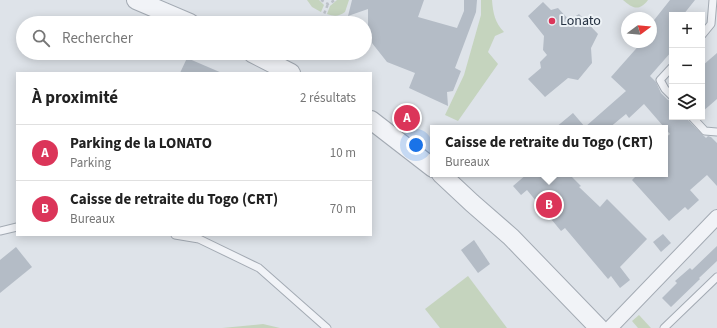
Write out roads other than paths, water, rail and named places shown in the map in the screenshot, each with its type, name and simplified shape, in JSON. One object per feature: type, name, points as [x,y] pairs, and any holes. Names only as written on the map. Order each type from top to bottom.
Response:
[{"type":"street","points":[[136,0],[174,16]]},
{"type":"street","points":[[266,60],[289,72]]},
{"type":"street","points":[[372,121],[430,166]]},
{"type":"street","points":[[444,177],[511,237],[599,328]]},
{"type":"street","points":[[610,328],[717,217]]},
{"type":"lane","points":[[705,31],[712,24],[713,0]]},
{"type":"lane","points":[[669,70],[660,80],[669,93]]},
{"type":"lane","points":[[695,120],[705,131],[717,132]]},
{"type":"lane","points":[[0,231],[16,227]]},
{"type":"lane","points":[[181,236],[200,239],[258,268],[327,328]]},
{"type":"lane","points":[[664,328],[717,278]]},
{"type":"place","name":"Lonato","points":[[552,21]]},
{"type":"place","name":"Parking de la LONATO","points":[[407,118]]},
{"type":"place","name":"Caisse de retraite du Togo (CRT)","points":[[549,205]]}]
